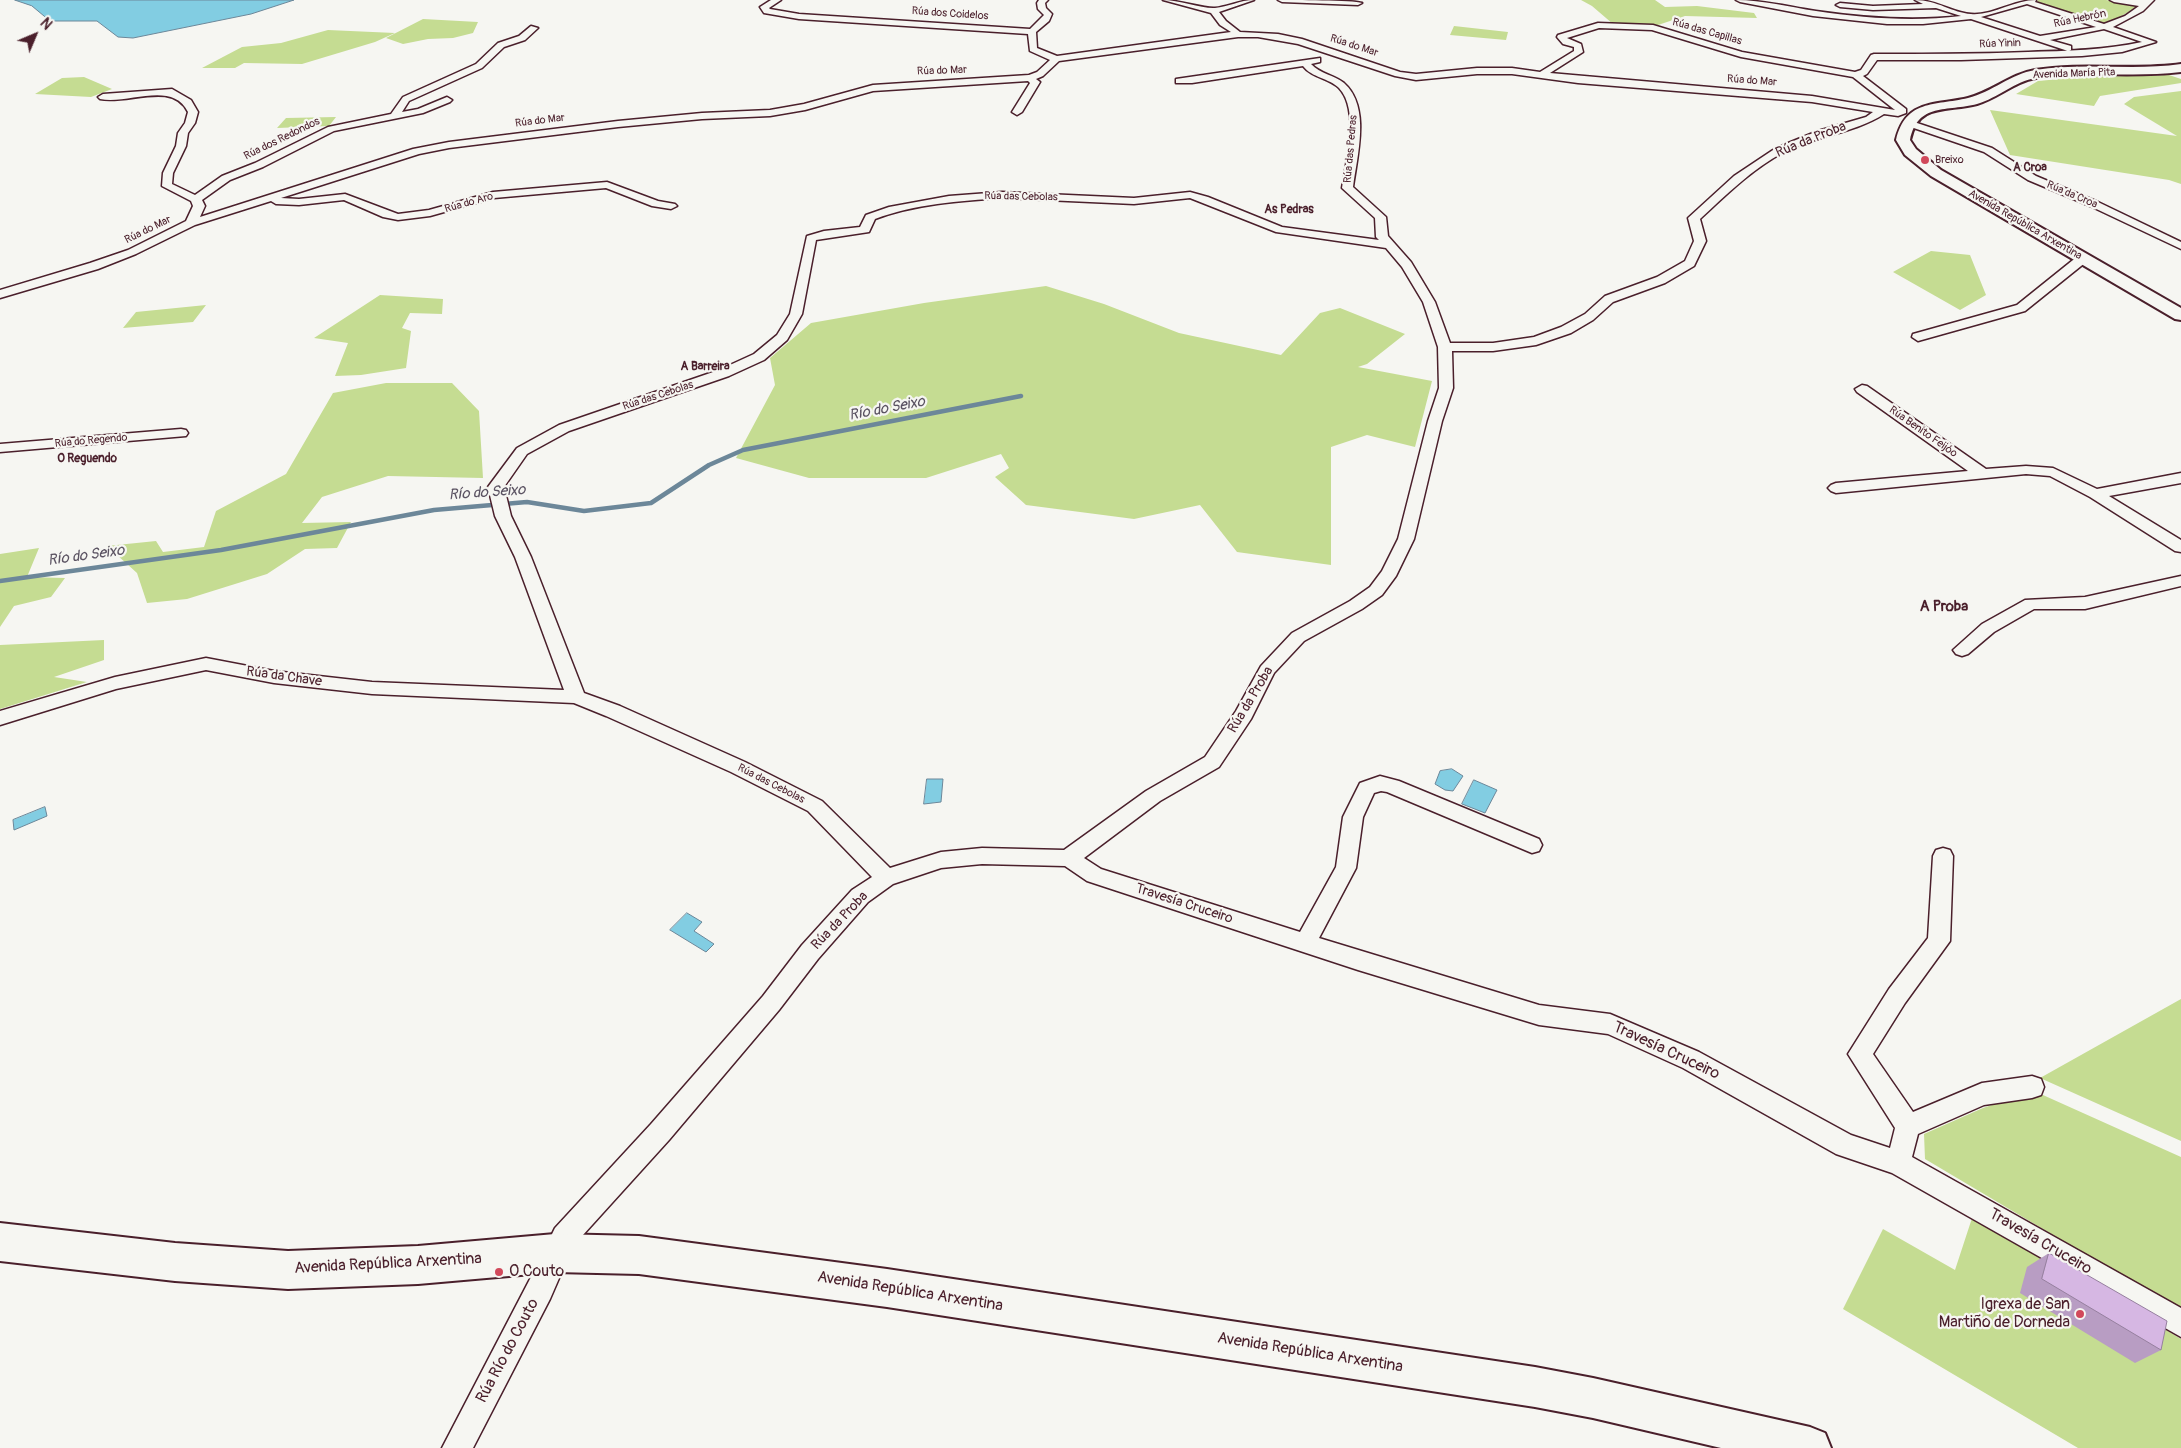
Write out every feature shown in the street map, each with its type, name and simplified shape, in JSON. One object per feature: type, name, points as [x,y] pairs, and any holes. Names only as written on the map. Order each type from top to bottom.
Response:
[{"type":"main road","name":"Avenida María Pita","points":[[1903,115],[1976,100],[2017,78],[2036,74],[2156,71],[2181,68]]},
{"type":"main road","name":"Avenida República Arxentina","points":[[1903,115],[1904,140],[1910,152],[1918,161],[1956,186],[2181,314]]},
{"type":"main road","name":"Avenida República Arxentina","points":[[0,1242],[174,1262],[288,1270],[418,1265],[555,1253],[639,1255],[888,1288],[1535,1387],[1810,1448]]},
{"type":"street","name":"Rúa dos Coidelos","points":[[777,0],[764,7],[766,11],[841,20],[967,25],[1032,32]]},
{"type":"street","points":[[1017,112],[1034,82],[1030,78],[1040,74],[1056,58],[1033,49],[1034,39],[1032,32],[1046,19],[1048,14],[1042,8],[1041,3],[1044,0]]},
{"type":"street","points":[[1167,0],[1214,11],[1250,0]]},
{"type":"street","points":[[1282,0],[1358,3]]},
{"type":"street","points":[[1740,0],[1832,17],[1881,22],[1928,23],[1974,18],[2030,1],[2105,26]]},
{"type":"street","points":[[1919,0],[2082,53]]},
{"type":"street","points":[[2114,0],[2148,2]]},
{"type":"street","name":"Rúa Hebrón","points":[[2038,38],[2068,35],[2105,26],[2131,16],[2148,2]]},
{"type":"street","points":[[1835,5],[1873,8],[1936,6]]},
{"type":"street","points":[[1214,11],[1223,22],[1238,34]]},
{"type":"street","name":"Rúa das Capillas","points":[[1543,74],[1579,52],[1578,46],[1566,42],[1561,37],[1598,26],[1653,28],[1741,54],[1856,75],[1903,115]]},
{"type":"street","name":"Rúa Yinin","points":[[1856,75],[1864,72],[1874,57],[1961,57],[2082,53],[2122,49],[2152,42],[2105,26]]},
{"type":"street","points":[[394,116],[406,99],[479,66],[501,45],[522,38],[534,28]]},
{"type":"street","name":"Rúa do Mar","points":[[1056,58],[1238,34],[1270,35],[1338,54],[1398,74],[1416,77],[1478,71],[1543,74],[1596,82],[1797,97],[1903,115]]},
{"type":"street","points":[[1179,81],[1207,80],[1279,66],[1306,64],[1338,54]]},
{"type":"street","name":"Rúa das Pedras","points":[[1306,64],[1310,70],[1331,78],[1344,87],[1353,103],[1355,116],[1347,188],[1380,217],[1382,237],[1407,265],[1429,302],[1445,347]]},
{"type":"street","name":"Rúa do Mar","points":[[0,294],[132,252],[191,223],[386,159],[450,145],[618,124],[702,116],[770,113],[805,107],[873,88],[1030,78]]},
{"type":"street","points":[[103,97],[172,92],[188,102],[193,112],[190,123],[183,134],[182,146],[168,174],[167,186],[196,199],[199,206],[191,223]]},
{"type":"street","name":"Rúa dos Redondos","points":[[196,199],[226,178],[259,165],[331,129],[420,111],[447,100]]},
{"type":"street","name":"Rúa da Croa","points":[[1903,115],[1988,150],[2032,178],[2094,204],[2181,246]]},
{"type":"street","name":"Rúa da Proba","points":[[555,1253],[564,1237],[691,1096],[771,1003],[810,952],[860,896],[886,878],[941,860],[982,856],[1068,858],[1153,796],[1212,762],[1244,714],[1267,670],[1298,636],[1356,605],[1376,591],[1390,572],[1406,539],[1435,421],[1446,388],[1445,347],[1493,347],[1536,340],[1574,326],[1589,317],[1609,299],[1661,280],[1690,263],[1700,241],[1694,218],[1738,178],[1780,150],[1822,133],[1869,119],[1903,115]]},
{"type":"street","name":"Rúa do Aro","points":[[268,198],[276,202],[299,202],[345,197],[387,215],[398,217],[430,213],[493,195],[607,185],[656,204],[671,206]]},
{"type":"street","name":"Rúa das Cebolas","points":[[886,878],[815,806],[738,767],[613,711],[576,697],[524,557],[503,516],[496,487],[522,451],[564,428],[724,374],[759,357],[782,337],[796,314],[811,238],[824,234],[865,230],[870,217],[883,213],[949,199],[1002,195],[1134,201],[1190,195],[1204,198],[1280,230],[1388,245]]},
{"type":"street","points":[[1918,337],[2021,308],[2082,259]]},
{"type":"street","name":"Rúa Benito Feijóo","points":[[1862,389],[1984,475]]},
{"type":"street","name":"Rúa do Regendo","points":[[0,448],[181,433]]},
{"type":"street","name":"Rúa Benito Feijóo","points":[[1836,488],[2026,470],[2053,472],[2095,494],[2181,547]]},
{"type":"street","points":[[2095,494],[2181,478]]},
{"type":"street","points":[[1962,650],[1988,628],[2031,604],[2085,603],[2181,581]]},
{"type":"street","name":"Rúa da Chave","points":[[0,718],[115,683],[206,664],[274,678],[372,688],[576,697]]},
{"type":"street","points":[[1305,943],[1346,868],[1353,817],[1367,788],[1380,783],[1392,786],[1532,845]]},
{"type":"street","points":[[1898,1163],[1908,1126],[1860,1054],[1896,996],[1939,942],[1943,856]]},
{"type":"street","name":"Travesía Cruceiro","points":[[1068,858],[1094,875],[1305,943],[1539,1015],[1610,1024],[1691,1060],[1845,1145],[1898,1163],[1970,1202],[2181,1324]]},
{"type":"street","points":[[1908,1126],[1982,1094],[2032,1087]]},
{"type":"street","name":"Rúa Río do Couto","points":[[457,1448],[540,1289],[555,1253]]},
{"type":"green space","points":[[1581,0],[1655,0],[1665,7],[1697,6],[1754,13],[1757,18],[1685,16],[1655,26],[1613,24],[1592,6]]},
{"type":"green space","points":[[2038,0],[2106,0],[2139,6],[2109,23],[2102,23],[2040,4],[2037,2]]},
{"type":"green space","points":[[423,19],[478,22],[473,33],[453,38],[428,39],[403,44],[386,38]]},
{"type":"green space","points":[[1454,26],[1508,32],[1506,40],[1450,35]]},
{"type":"green space","points":[[328,30],[395,33],[375,42],[302,64],[244,63],[235,68],[202,68],[242,47],[281,43]]},
{"type":"green space","points":[[2169,75],[2181,79],[2181,83],[2100,96],[2094,106],[2016,94],[2038,81],[2081,77]]},
{"type":"green space","points":[[84,77],[112,89],[91,97],[35,94],[62,78]]},
{"type":"green space","points":[[2181,91],[2181,184],[2169,180],[2010,155],[1990,110],[2177,136],[2124,104],[2134,97]]},
{"type":"green space","points":[[336,117],[329,126],[277,128],[286,118]]},
{"type":"green space","points":[[1931,251],[1970,255],[1986,295],[1960,310],[1893,272]]},
{"type":"green space","points":[[1046,286],[1104,304],[1179,333],[1281,355],[1320,313],[1340,308],[1405,334],[1367,364],[1358,367],[1432,381],[1415,447],[1367,435],[1331,447],[1331,565],[1237,552],[1200,505],[1134,519],[1026,505],[995,477],[1009,468],[1001,454],[926,478],[809,478],[736,458],[775,385],[770,358],[811,323],[924,303]]},
{"type":"green space","points":[[380,295],[443,299],[442,314],[410,313],[402,328],[411,331],[406,368],[361,375],[335,376],[348,343],[314,338]]},
{"type":"green space","points":[[206,305],[193,322],[123,328],[136,312]]},
{"type":"green space","points":[[386,383],[452,383],[479,411],[483,478],[388,476],[322,497],[302,523],[351,522],[337,548],[305,549],[267,574],[187,599],[147,603],[137,573],[107,546],[156,541],[163,552],[204,547],[216,511],[286,474],[333,393]]},
{"type":"green space","points":[[39,548],[27,577],[65,578],[51,597],[14,606],[0,627],[0,554]]},
{"type":"green space","points":[[104,640],[104,660],[54,677],[87,682],[0,709],[0,645]]},
{"type":"green space","points":[[2181,999],[2181,1141],[2040,1078]]},
{"type":"green space","points":[[2034,1091],[2181,1157],[2181,1311],[1925,1159],[1924,1134],[1983,1108]]},
{"type":"green space","points":[[1974,1212],[2181,1339],[2181,1448],[2078,1448],[1843,1309],[1883,1229],[1955,1270]]},
{"type":"water","points":[[15,0],[294,0],[251,14],[133,38],[118,37],[97,21],[50,21],[32,6]]},
{"type":"water","points":[[1452,769],[1463,776],[1453,791],[1445,790],[1435,784],[1440,771]]},
{"type":"water","points":[[927,779],[943,779],[941,802],[924,804]]},
{"type":"water","points":[[1474,780],[1497,790],[1485,813],[1462,804]]},
{"type":"water","points":[[45,807],[47,816],[14,830],[13,820]]},
{"type":"water","points":[[687,913],[702,922],[694,931],[714,944],[706,952],[670,930]]},
{"type":"building","points":[[2049,1253],[2167,1321],[2161,1350],[2042,1279]]},
{"type":"waterway","name":"Río do Seixo","points":[[0,581],[221,550],[434,510],[527,502],[584,511],[651,503],[709,465],[743,450],[1021,396]]},
{"type":"place","name":"Breixo","points":[[1925,160]]},
{"type":"place","name":"O Couto","points":[[499,1272]]},
{"type":"place","name":"Igrexa de San Martiño de Dorneda","points":[[2080,1314]]},
{"type":"district","name":"A Croa","points":[[2030,168]]},
{"type":"district","name":"As Pedras","points":[[1289,210]]},
{"type":"district","name":"A Barreira","points":[[705,367]]},
{"type":"district","name":"O Reguendo","points":[[87,459]]},
{"type":"district","name":"A Proba","points":[[1944,607]]}]
